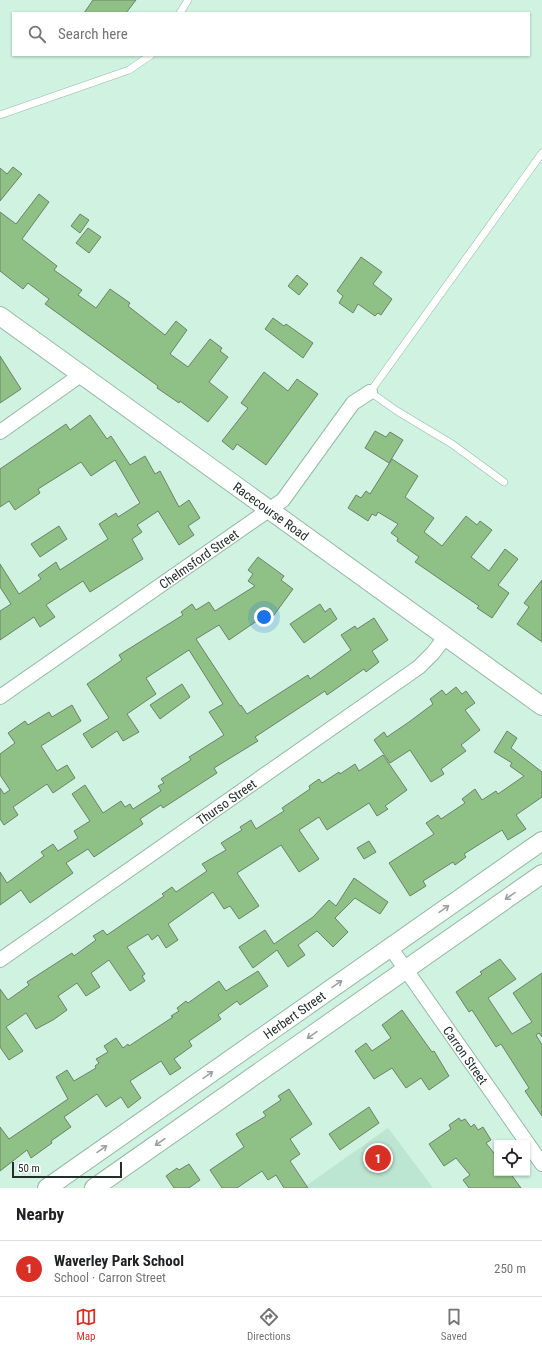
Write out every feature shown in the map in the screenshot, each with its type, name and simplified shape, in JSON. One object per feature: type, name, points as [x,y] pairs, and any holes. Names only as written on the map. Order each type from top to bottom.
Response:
[{"type":"street","name":"Racecourse Road","points":[[0,316],[446,636],[540,700]]},
{"type":"street","points":[[0,432],[82,374]]},
{"type":"street","name":"Chelmsford Street","points":[[0,697],[283,500],[353,403],[370,392]]},
{"type":"street","name":"Thurso Street","points":[[0,960],[418,667],[434,653],[446,636]]},
{"type":"street","name":"Herbert Street","points":[[47,1188],[542,840]]},
{"type":"street","points":[[94,1188],[542,874]]},
{"type":"street","name":"Carron Street","points":[[390,947],[542,1164]]},
{"type":"street","points":[[171,1101],[187,1123]]},
{"type":"lane","points":[[181,12],[188,0]]},
{"type":"lane","points":[[0,115],[129,70],[150,56]]},
{"type":"lane","points":[[504,482],[452,444],[370,392],[542,153]]},
{"type":"shaded area","points":[[388,1128],[433,1188],[303,1188]]},
{"type":"building","points":[[93,0],[136,0],[127,12],[85,12]]},
{"type":"building","points":[[13,167],[22,174],[0,201],[0,168],[7,174]]},
{"type":"building","points":[[39,194],[49,202],[22,239],[57,266],[54,270],[82,290],[78,295],[96,308],[110,289],[130,303],[128,306],[165,335],[176,321],[187,330],[170,354],[188,367],[210,339],[222,348],[220,351],[228,357],[209,382],[228,397],[208,422],[180,401],[179,403],[157,388],[158,386],[45,304],[49,299],[28,283],[23,289],[0,271],[0,212],[16,224]]},
{"type":"building","points":[[80,214],[89,220],[80,233],[71,226]]},
{"type":"building","points":[[88,228],[101,237],[89,253],[76,243]]},
{"type":"building","points":[[361,257],[382,272],[373,284],[392,299],[381,315],[378,313],[375,316],[358,304],[353,313],[339,303],[343,296],[337,291]]},
{"type":"building","points":[[297,275],[308,284],[299,295],[288,286]]},
{"type":"building","points":[[273,318],[284,326],[286,324],[313,343],[303,358],[265,329]]},
{"type":"building","points":[[0,356],[21,389],[0,403]]},
{"type":"building","points":[[264,372],[288,391],[297,379],[318,394],[266,465],[237,444],[233,450],[222,441],[248,408],[241,403]]},
{"type":"building","points":[[90,415],[107,439],[111,436],[130,465],[145,456],[155,474],[160,471],[179,507],[189,500],[200,518],[188,526],[194,535],[179,545],[158,511],[137,525],[142,532],[132,539],[143,559],[90,592],[83,581],[46,605],[55,617],[40,627],[34,617],[0,640],[0,611],[11,604],[0,587],[0,564],[19,594],[41,579],[38,575],[56,562],[60,570],[108,539],[99,524],[116,513],[118,517],[140,503],[115,460],[91,476],[81,462],[38,489],[40,493],[15,510],[9,501],[0,507],[0,469],[66,424],[70,430]]},
{"type":"building","points":[[375,431],[386,437],[390,432],[403,440],[389,463],[365,448]]},
{"type":"building","points":[[392,459],[418,476],[405,497],[434,518],[424,532],[442,546],[466,516],[477,525],[480,521],[492,530],[471,557],[489,571],[505,549],[518,559],[498,585],[509,593],[492,618],[477,608],[479,606],[415,562],[419,557],[397,541],[398,538],[391,533],[398,524],[378,512],[376,516],[372,514],[368,521],[348,508],[356,495],[361,498],[366,491],[370,494]]},
{"type":"building","points":[[59,526],[67,539],[40,557],[31,544]]},
{"type":"building","points":[[258,557],[284,576],[281,580],[293,589],[266,626],[261,618],[229,640],[219,625],[196,639],[240,706],[241,705],[247,714],[308,675],[310,679],[351,650],[341,635],[355,626],[357,629],[374,618],[388,640],[372,651],[379,662],[366,672],[364,669],[327,695],[325,691],[255,737],[258,741],[214,768],[217,773],[163,808],[161,805],[140,819],[143,824],[94,857],[88,849],[66,863],[73,873],[30,903],[21,890],[0,905],[0,872],[7,883],[44,856],[41,852],[53,844],[58,851],[78,838],[74,831],[90,821],[72,794],[85,785],[103,813],[121,801],[125,807],[130,804],[133,809],[161,791],[158,786],[164,783],[161,779],[191,760],[189,757],[224,735],[209,712],[223,704],[189,650],[146,678],[156,694],[127,714],[139,732],[123,741],[117,731],[92,748],[83,734],[109,718],[87,684],[122,660],[119,655],[183,615],[181,612],[192,604],[196,610],[209,602],[215,611],[255,586],[248,581],[253,574],[248,570]]},
{"type":"building","points":[[542,580],[542,642],[517,624],[529,607],[524,603]]},
{"type":"building","points":[[320,604],[325,612],[330,608],[337,619],[304,643],[290,624]]},
{"type":"building","points":[[182,684],[190,697],[160,719],[150,705]]},
{"type":"building","points":[[456,687],[462,694],[466,691],[475,703],[465,710],[480,730],[461,745],[466,751],[441,769],[444,774],[431,782],[410,750],[390,763],[374,740],[384,732],[387,737],[409,722],[433,704],[430,699],[442,690],[446,695]]},
{"type":"building","points":[[72,705],[81,721],[41,746],[57,771],[67,765],[75,778],[53,793],[47,784],[13,807],[18,815],[4,825],[0,819],[0,788],[4,794],[10,790],[0,775],[0,754],[15,743],[8,733],[25,721],[28,725],[49,712],[52,717]]},
{"type":"building","points":[[507,731],[517,738],[511,748],[542,772],[542,797],[516,815],[526,829],[508,840],[502,830],[464,854],[466,857],[455,865],[453,862],[423,881],[426,886],[410,896],[389,863],[434,834],[426,823],[438,815],[441,819],[465,803],[462,799],[475,789],[482,800],[496,791],[498,794],[524,776],[510,766],[512,763],[494,752]]},
{"type":"building","points":[[383,755],[407,790],[385,806],[388,809],[377,816],[369,803],[327,830],[319,817],[299,830],[319,859],[299,872],[281,845],[237,873],[259,906],[239,919],[230,906],[224,909],[213,892],[168,924],[178,940],[166,948],[158,935],[152,940],[148,934],[127,947],[145,974],[142,976],[145,981],[130,991],[109,960],[91,973],[100,987],[86,996],[77,983],[58,996],[67,1010],[53,1020],[36,1029],[26,1013],[6,1027],[23,1051],[9,1060],[0,1047],[0,989],[8,1000],[29,985],[27,982],[72,953],[74,956],[96,940],[93,936],[103,930],[107,935],[164,896],[162,894],[172,887],[176,892],[207,871],[202,864],[226,850],[221,843],[242,830],[240,827],[251,820],[256,829],[284,811],[282,808],[310,789],[309,786],[319,779],[322,783],[355,764],[359,771]]},
{"type":"building","points":[[369,841],[376,852],[364,859],[357,848]]},
{"type":"building","points":[[354,878],[388,902],[380,914],[355,898],[335,918],[348,932],[333,947],[317,931],[298,945],[305,955],[288,967],[277,950],[253,968],[239,947],[265,930],[274,944],[313,917],[329,900],[336,906]]},
{"type":"building","points":[[500,959],[516,979],[488,998],[512,1034],[532,1022],[513,993],[542,973],[542,1037],[539,1033],[536,1035],[542,1045],[542,1116],[525,1091],[529,1088],[501,1044],[496,1047],[472,1010],[469,1012],[456,992],[482,974],[480,972]]},
{"type":"building","points":[[258,971],[268,986],[240,1005],[237,1001],[218,1015],[221,1019],[189,1041],[192,1046],[174,1059],[181,1068],[170,1075],[161,1061],[130,1081],[141,1098],[128,1108],[121,1097],[106,1107],[97,1094],[64,1117],[71,1127],[51,1141],[52,1143],[31,1158],[27,1150],[0,1171],[0,1127],[9,1139],[68,1099],[56,1077],[67,1070],[74,1081],[96,1068],[95,1066],[99,1063],[96,1059],[108,1052],[104,1046],[116,1038],[123,1048],[128,1044],[129,1046],[173,1017],[171,1016],[179,1011],[177,1008],[186,1001],[188,1003],[219,981],[226,991]]},
{"type":"building","points":[[402,1010],[432,1052],[434,1051],[449,1076],[429,1090],[421,1078],[406,1088],[392,1068],[374,1079],[355,1051],[366,1043],[372,1051],[391,1038],[382,1025]]},
{"type":"building","points":[[289,1089],[312,1124],[290,1139],[300,1154],[290,1161],[308,1188],[284,1188],[276,1175],[268,1180],[262,1171],[237,1188],[222,1188],[210,1170],[244,1147],[236,1134],[266,1116],[263,1112],[281,1100],[278,1096]]},
{"type":"building","points":[[369,1107],[379,1123],[340,1150],[329,1134]]},
{"type":"building","points":[[459,1118],[461,1121],[465,1119],[471,1127],[474,1124],[478,1130],[483,1127],[491,1140],[486,1143],[494,1153],[494,1176],[512,1176],[521,1188],[469,1188],[463,1180],[470,1175],[456,1158],[444,1166],[429,1144],[451,1129],[449,1125]]},
{"type":"building","points":[[189,1164],[200,1180],[189,1188],[174,1188],[166,1176],[177,1168],[179,1170]]},
{"type":"place","name":"Waverley Park School","points":[[378,1158]]}]
